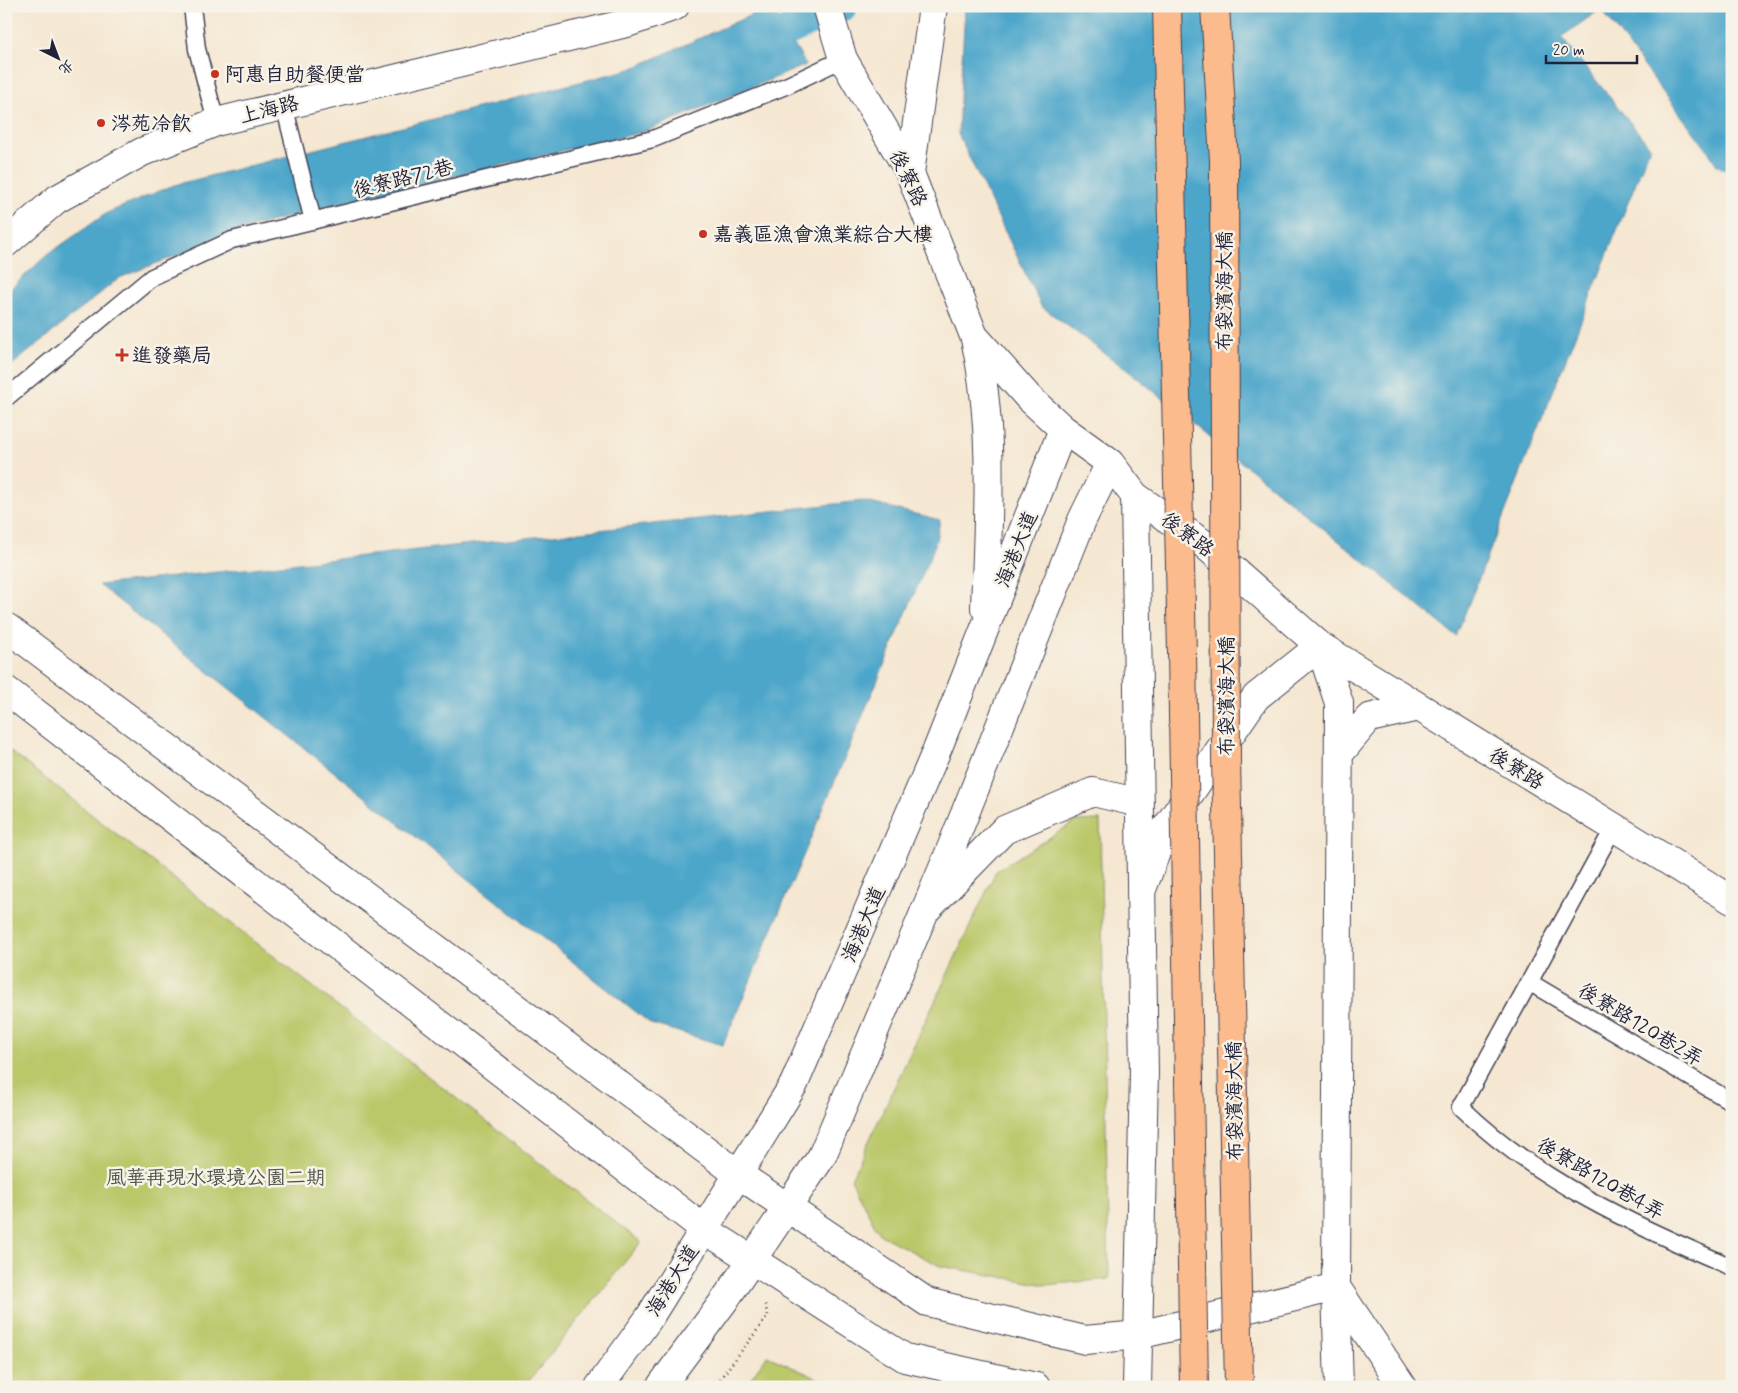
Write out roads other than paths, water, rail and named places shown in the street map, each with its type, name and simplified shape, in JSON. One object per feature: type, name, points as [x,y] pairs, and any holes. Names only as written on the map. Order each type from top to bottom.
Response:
[{"type":"highway","points":[[1167,6],[1182,653],[1194,1387]]},
{"type":"highway","name":"布袋濱海大橋","points":[[1215,6],[1224,161],[1226,758],[1239,1387]]},
{"type":"street","name":"上海路","points":[[6,243],[57,199],[142,152],[216,122],[627,22],[675,6]]},
{"type":"street","name":"後寮路","points":[[827,6],[843,59],[910,173],[974,336],[1028,398],[1063,429],[1110,463],[1135,496],[1204,544],[1320,646],[1732,900]]},
{"type":"street","points":[[910,173],[933,6]]},
{"type":"street","points":[[974,336],[983,374],[989,483],[984,628]]},
{"type":"street","name":"海港大道","points":[[599,1387],[650,1318],[794,1084],[939,745],[1063,429]]},
{"type":"street","points":[[660,1387],[724,1301],[822,1156],[925,911],[1082,520],[1110,463]]},
{"type":"street","points":[[1135,496],[1144,1073],[1137,1387]]},
{"type":"street","points":[[6,627],[738,1174],[927,1302],[1085,1340],[1139,1335],[1336,1287]]},
{"type":"street","points":[[1141,892],[1164,831],[1256,697],[1320,646],[1339,703],[1336,1386]]},
{"type":"street","points":[[6,690],[704,1229],[905,1358],[1036,1387]]},
{"type":"street","points":[[1339,754],[1369,718],[1418,707]]},
{"type":"street","points":[[925,911],[1004,830],[1093,792],[1140,803]]},
{"type":"street","points":[[1336,1287],[1403,1387]]},
{"type":"lane","points":[[192,6],[197,49],[216,122]]},
{"type":"lane","name":"後寮路72巷","points":[[6,398],[152,277],[232,240],[653,139],[788,86],[843,59]]},
{"type":"lane","points":[[284,105],[313,221]]},
{"type":"lane","points":[[1529,982],[1614,827]]},
{"type":"lane","name":"後寮路120巷2弄","points":[[1529,982],[1732,1102]]},
{"type":"lane","name":"後寮路120巷4弄","points":[[1529,982],[1461,1107],[1490,1135],[1536,1167],[1651,1233],[1732,1267]]},
{"type":"water","points":[[771,6],[806,65],[643,132],[353,200],[250,227],[119,278],[6,370],[6,293],[47,255],[107,213],[174,185],[631,69]]},
{"type":"water","points":[[965,6],[1732,6],[1732,189],[1708,151],[1601,9],[1561,37],[1650,147],[1456,636],[1135,376],[1041,306],[958,134]]},
{"type":"water","points":[[862,501],[940,520],[935,545],[723,1045],[651,1024],[99,585]]},
{"type":"waterway","points":[[748,49],[842,6]]},
{"type":"place","name":"阿惠自助餐便當","points":[[215,74]]},
{"type":"place","name":"涔苑冷飲","points":[[101,123]]},
{"type":"place","name":"嘉義區漁會漁業綜合大樓","points":[[703,234]]},
{"type":"place","name":"進發藥局","points":[[122,355]]},
{"type":"park label","name":"風華再現水環境公園二期","points":[[216,1177]]}]
